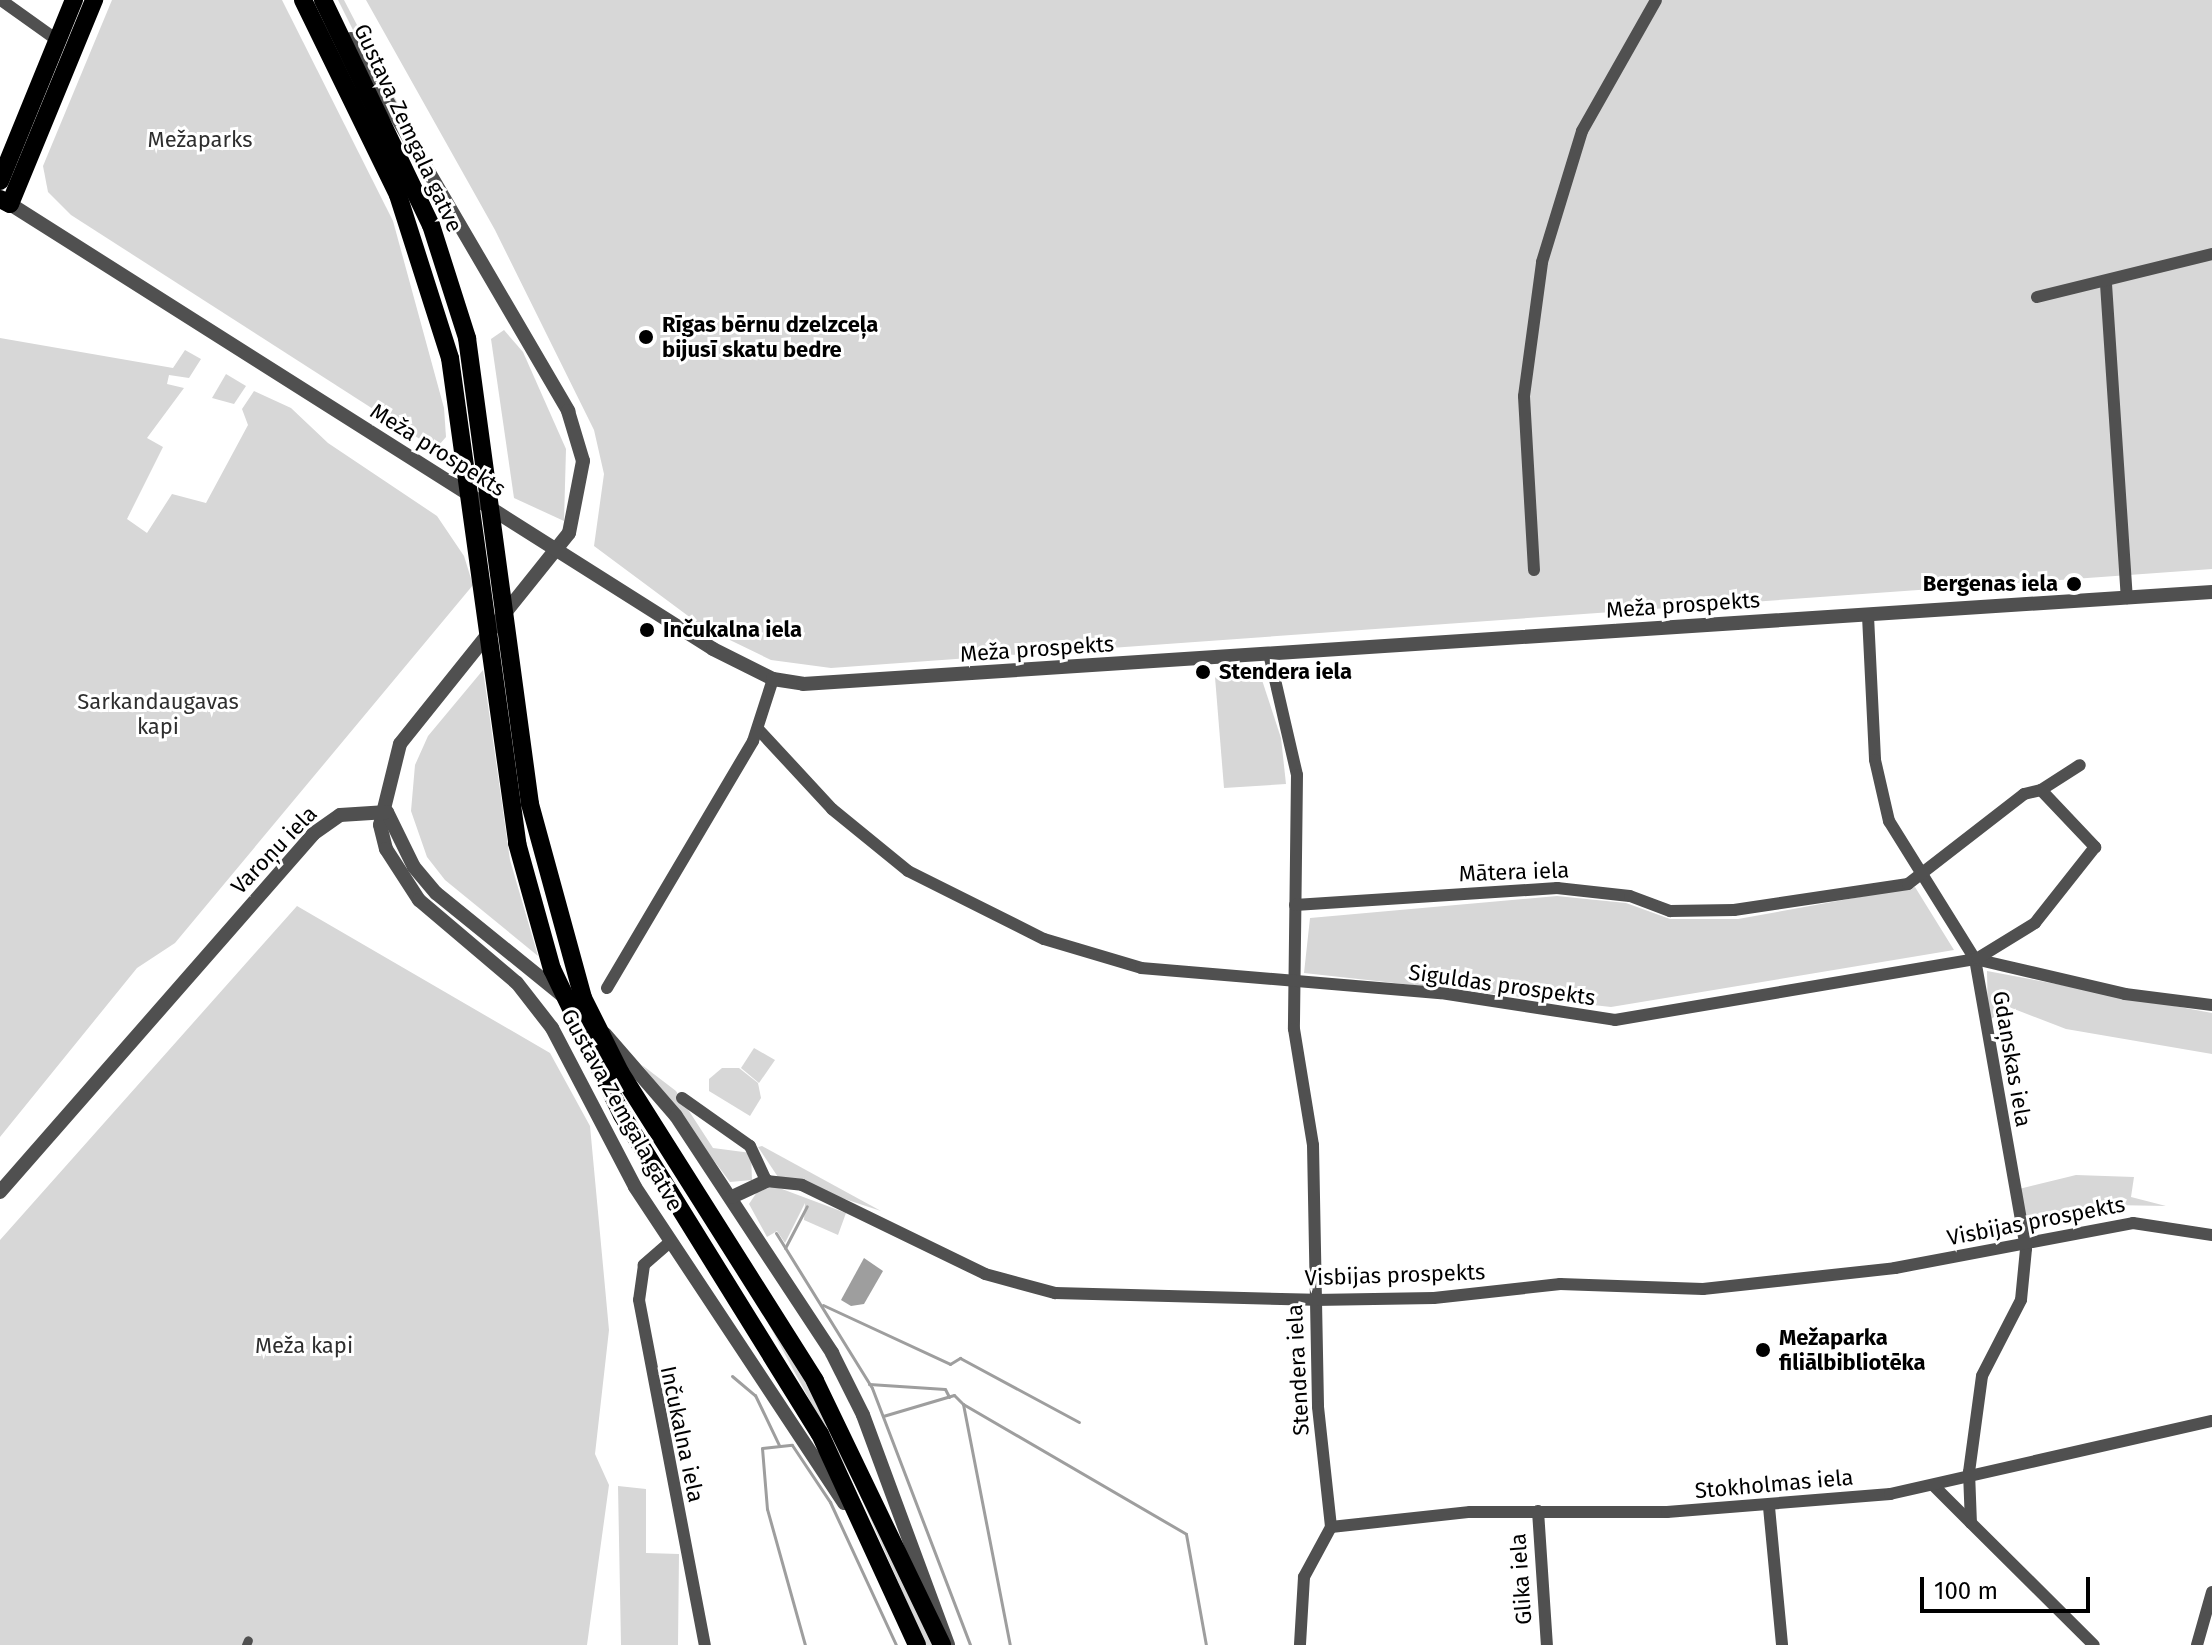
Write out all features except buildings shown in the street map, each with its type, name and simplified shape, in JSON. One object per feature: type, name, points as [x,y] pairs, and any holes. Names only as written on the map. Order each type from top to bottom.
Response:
[{"type":"main road","points":[[0,181],[74,0]]},
{"type":"main road","points":[[5,202],[94,0]]},
{"type":"main road","name":"Gustava Zemgala gatve","points":[[303,0],[398,195],[432,293],[455,389],[505,773],[530,898],[557,982],[602,1080],[820,1434],[894,1589],[917,1645]]},
{"type":"main road","name":"Gustava Zemgala gatve","points":[[323,0],[431,225],[453,289],[478,399],[530,804],[566,950],[620,1072],[748,1270],[861,1464],[942,1645]]},
{"type":"street","points":[[1,0],[57,40]]},
{"type":"street","points":[[330,0],[579,436],[577,510],[553,549],[412,724],[392,763],[387,812]]},
{"type":"street","points":[[1534,570],[1524,396],[1542,262],[1582,131],[1656,0]]},
{"type":"street","name":"Meža prospekts","points":[[5,202],[553,549],[773,679],[836,685],[2212,592]]},
{"type":"street","points":[[2037,297],[2106,284],[2212,254]]},
{"type":"street","points":[[2106,284],[2127,598]]},
{"type":"street","name":"Gdaņskas iela","points":[[1868,616],[1875,760],[1889,821],[1919,876],[1975,959],[2025,1243],[2021,1300],[1982,1376],[1968,1479],[1971,1523]]},
{"type":"street","name":"Stendera iela","points":[[1270,658],[1297,775],[1293,983],[1314,1168],[1314,1300],[1331,1527]]},
{"type":"street","points":[[607,988],[758,729],[773,679]]},
{"type":"street","name":"Siguldas prospekts","points":[[758,729],[864,837],[973,907],[1055,943],[1141,968],[1441,993],[1615,1020],[1975,959],[2125,994],[2212,1005]]},
{"type":"street","points":[[1919,876],[2024,794],[2041,790],[2080,765]]},
{"type":"street","points":[[1975,959],[1992,956],[2035,923],[2095,847],[2041,790]]},
{"type":"street","name":"Gustava Zemgala gatve","points":[[387,812],[406,855],[436,893],[622,1052],[732,1197],[849,1385],[948,1645]]},
{"type":"street","name":"Gustava Zemgala gatve","points":[[387,812],[380,831],[406,886],[517,983],[582,1086],[670,1242],[824,1470],[894,1589]]},
{"type":"street","name":"Varoņu iela","points":[[0,1192],[313,834],[344,814],[387,812]]},
{"type":"street","name":"Mātera iela","points":[[1295,905],[1557,888],[1630,896],[1670,911],[1734,910],[1908,884],[1919,876]]},
{"type":"street","points":[[582,1086],[596,1057],[622,1052]]},
{"type":"street","points":[[682,1098],[750,1146],[766,1181],[732,1197]]},
{"type":"street","name":"Visbijas prospekts","points":[[766,1181],[802,1185],[985,1274],[1055,1293],[1314,1300],[1434,1298],[1560,1284],[1703,1289],[1895,1268],[2142,1222],[2212,1235]]},
{"type":"street","name":"Inčukalna iela","points":[[670,1242],[644,1265],[639,1300],[705,1645]]},
{"type":"street","name":"Stokholmas iela","points":[[1331,1527],[1538,1511],[1769,1507],[1934,1486],[2212,1421]]},
{"type":"street","points":[[1934,1486],[2094,1645]]},
{"type":"street","points":[[1769,1507],[1782,1645]]},
{"type":"street","name":"Glika iela","points":[[1538,1511],[1547,1645]]},
{"type":"street","points":[[1300,1645],[1304,1577],[1331,1527]]},
{"type":"street","points":[[2197,1645],[2212,1592]]},
{"type":"green space","name":"Mežaparks","points":[[112,0],[282,0],[393,221],[444,408],[446,437],[439,445],[426,443],[71,215],[48,192],[43,166]]},
{"type":"green space","points":[[338,0],[344,0],[410,127],[359,42]]},
{"type":"green space","points":[[366,0],[2212,0],[2212,569],[831,668],[771,660],[703,627],[594,546],[604,474],[594,430],[495,230]]},
{"type":"green space","points":[[504,330],[523,352],[566,449],[564,521],[514,498],[491,339]]},
{"type":"green space","name":"Sarkandaugavas kapi","points":[[0,338],[173,368],[185,350],[201,359],[189,378],[169,375],[167,384],[184,388],[147,438],[163,447],[127,519],[147,533],[172,494],[206,503],[248,425],[242,409],[254,391],[291,408],[328,443],[437,516],[464,556],[473,585],[175,943],[137,968],[0,1137]]},
{"type":"green space","points":[[226,374],[246,386],[234,404],[212,398]]},
{"type":"green space","points":[[483,670],[510,860],[538,956],[445,880],[427,857],[411,811],[415,765],[428,736]]},
{"type":"green space","points":[[1260,674],[1281,738],[1286,784],[1224,788],[1215,677]]},
{"type":"green space","points":[[1915,887],[1954,950],[1611,1007],[1304,973],[1310,918],[1557,896],[1626,903],[1670,919],[1738,919]]},
{"type":"green space","name":"Meža kapi","points":[[297,906],[550,1053],[590,1126],[609,1330],[595,1454],[609,1485],[587,1645],[0,1645],[0,1240]]},
{"type":"green space","points":[[1987,971],[2212,1013],[2212,1054],[2066,1029],[2009,1007],[1988,1021]]},
{"type":"green space","points":[[754,1048],[775,1060],[759,1083],[741,1068]]},
{"type":"green space","points":[[642,1065],[676,1091],[713,1148],[751,1153],[752,1180],[730,1182]]},
{"type":"green space","points":[[722,1068],[739,1068],[758,1083],[761,1098],[750,1116],[709,1091],[709,1079]]},
{"type":"green space","points":[[762,1146],[881,1211],[778,1177],[758,1147]]},
{"type":"green space","points":[[2076,1175],[2134,1177],[2131,1197],[2166,1206],[2112,1205],[2026,1227],[2019,1189]]},
{"type":"green space","points":[[774,1186],[846,1213],[838,1235],[804,1220],[805,1203],[785,1243],[777,1231],[767,1237],[749,1204],[757,1192]]},
{"type":"green space","points":[[747,1284],[815,1394],[934,1645],[926,1645],[855,1484]]},
{"type":"green space","points":[[618,1486],[646,1489],[646,1553],[679,1554],[678,1645],[621,1645]]},
{"type":"shaded area","points":[[864,1258],[883,1271],[864,1304],[851,1306],[841,1300]]},
{"type":"waterway","points":[[785,1248],[807,1206]]},
{"type":"waterway","points":[[776,1233],[872,1388],[970,1645]]},
{"type":"waterway","points":[[823,1305],[950,1364],[960,1358],[1079,1422]]},
{"type":"waterway","points":[[732,1376],[755,1395],[779,1445]]},
{"type":"waterway","points":[[869,1384],[945,1389],[949,1397]]},
{"type":"waterway","points":[[883,1416],[954,1395],[963,1404],[1010,1645]]},
{"type":"waterway","points":[[963,1404],[1186,1534],[1206,1645]]},
{"type":"waterway","points":[[805,1645],[767,1509],[762,1448],[792,1445],[830,1502],[896,1645]]},
{"type":"place","name":"Rīgas bērnu dzelzceļa bijusī skatu bedre","points":[[646,337]]},
{"type":"place","name":"Bergenas iela","points":[[2074,584]]},
{"type":"place","name":"Inčukalna iela","points":[[647,630]]},
{"type":"place","name":"Stendera iela","points":[[1203,672]]},
{"type":"place","name":"Mežaparka filiālbibliotēka","points":[[1763,1350]]}]
